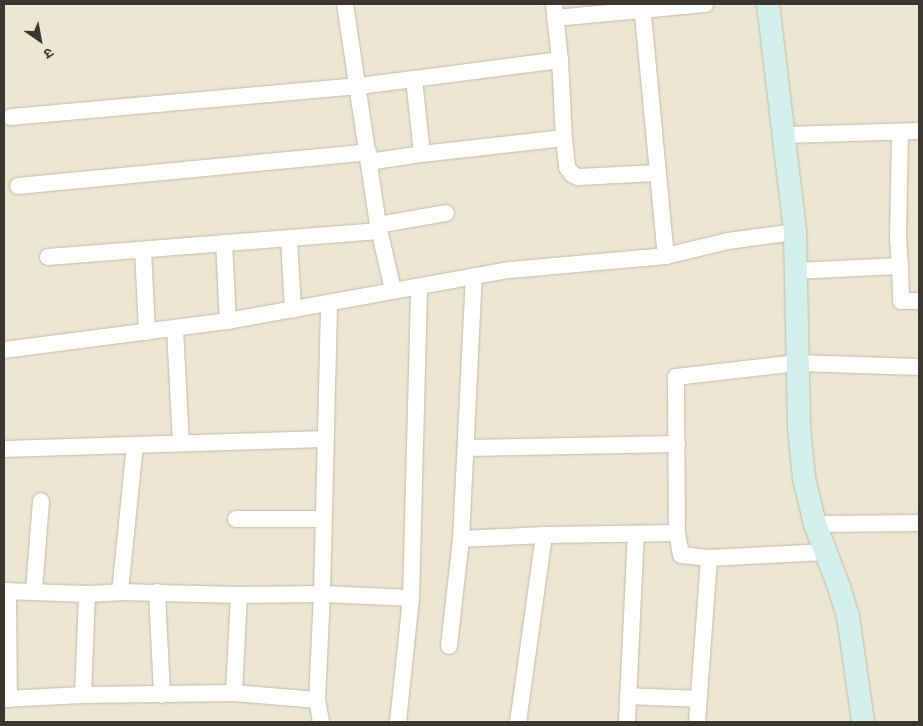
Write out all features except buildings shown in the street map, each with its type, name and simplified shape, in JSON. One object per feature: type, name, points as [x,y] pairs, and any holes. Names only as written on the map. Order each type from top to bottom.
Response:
[{"type":"street","points":[[350,4],[378,228],[393,290]]},
{"type":"street","points":[[658,173],[578,178],[567,167],[555,11],[705,4]]},
{"type":"street","points":[[768,4],[795,232],[799,427],[804,478],[815,524],[848,616],[863,722]]},
{"type":"street","points":[[642,6],[666,256]]},
{"type":"street","points":[[11,116],[359,86],[560,60]]},
{"type":"street","points":[[414,79],[422,154]]},
{"type":"street","points":[[784,134],[919,131]]},
{"type":"street","points":[[900,132],[898,238],[901,301],[919,301]]},
{"type":"street","points":[[18,186],[369,156],[422,154],[564,138]]},
{"type":"street","points":[[48,257],[224,243],[289,240],[378,228],[446,214]]},
{"type":"street","points":[[4,350],[228,321],[510,270],[666,256],[728,241],[795,232]]},
{"type":"street","points":[[289,240],[293,310]]},
{"type":"street","points":[[224,243],[228,321]]},
{"type":"street","points":[[143,250],[148,332]]},
{"type":"street","points":[[795,271],[900,266]]},
{"type":"street","points":[[449,646],[461,539],[474,276]]},
{"type":"street","points":[[398,722],[411,598],[419,287]]},
{"type":"street","points":[[321,722],[317,700],[322,594],[329,304]]},
{"type":"street","points":[[175,329],[181,443]]},
{"type":"street","points":[[826,552],[709,558],[681,555],[677,533],[676,377],[797,363],[919,367]]},
{"type":"street","points":[[4,448],[325,439]]},
{"type":"street","points":[[466,448],[676,444]]},
{"type":"street","points":[[120,592],[135,445]]},
{"type":"street","points":[[34,590],[41,501]]},
{"type":"street","points":[[236,519],[323,519]]},
{"type":"street","points":[[815,524],[919,524]]},
{"type":"street","points":[[461,539],[544,535],[677,533]]},
{"type":"street","points":[[627,722],[636,534]]},
{"type":"street","points":[[518,722],[544,535]]},
{"type":"street","points":[[697,722],[709,558]]},
{"type":"street","points":[[317,700],[234,694],[83,695],[6,699],[6,591],[34,590],[87,594],[157,592],[239,595],[322,594],[411,598]]},
{"type":"street","points":[[157,592],[162,695]]},
{"type":"street","points":[[83,695],[87,594]]},
{"type":"street","points":[[234,694],[239,595]]},
{"type":"street","points":[[628,696],[699,699]]}]
